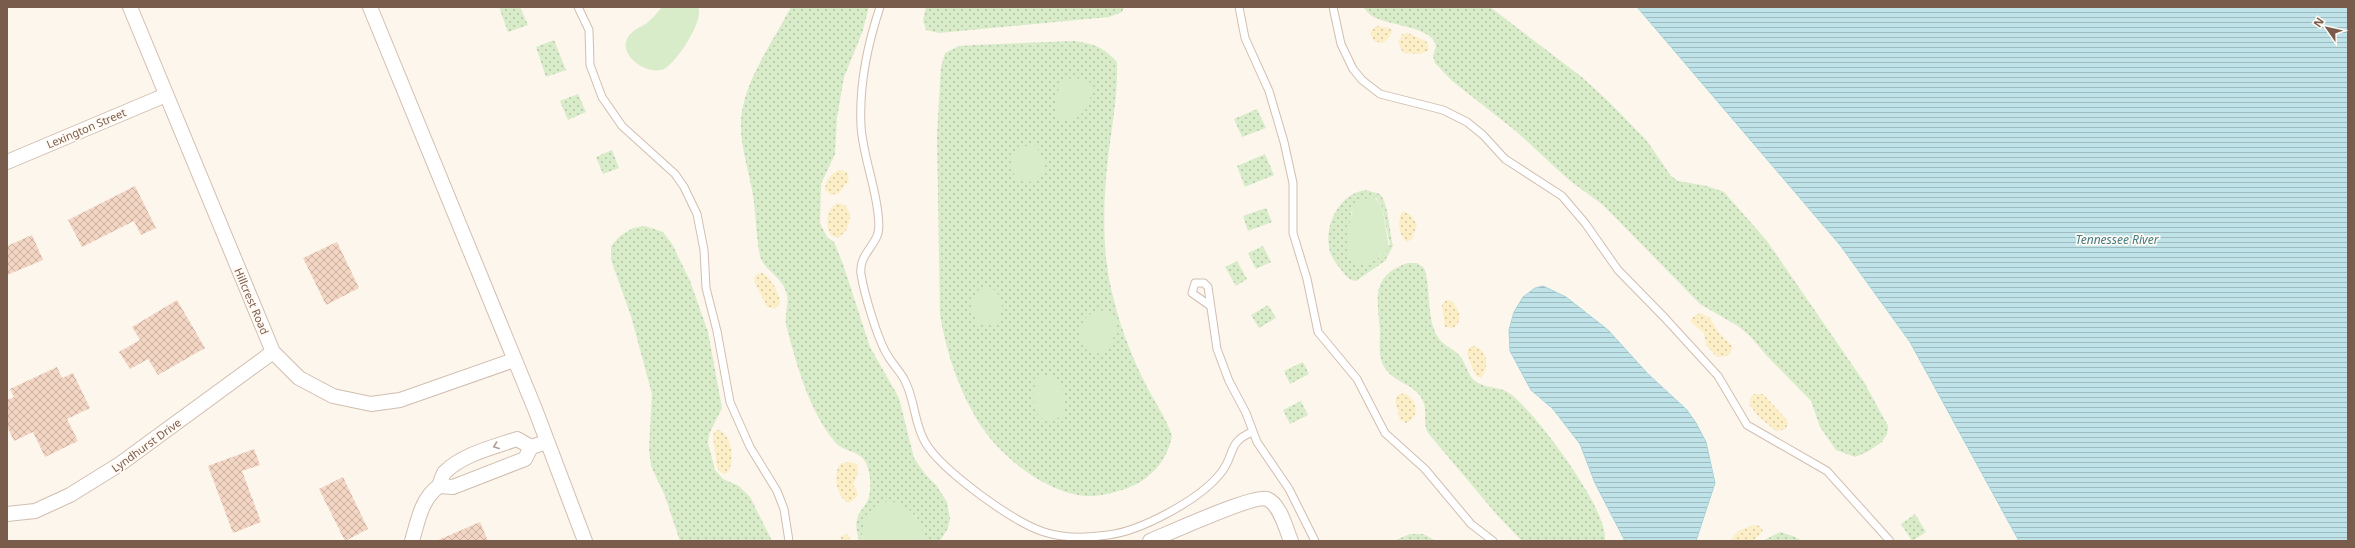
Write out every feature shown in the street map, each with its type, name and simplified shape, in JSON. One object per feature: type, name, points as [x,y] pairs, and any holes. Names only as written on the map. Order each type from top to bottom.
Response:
[{"type":"street","name":"Hillcrest Road","points":[[130,7],[273,352],[299,378],[333,396],[371,404],[400,400],[514,360]]},
{"type":"street","points":[[372,8],[547,442],[585,541]]},
{"type":"street","name":"Lexington Street","points":[[7,162],[166,95]]},
{"type":"street","name":"Lyndhurst Drive","points":[[7,514],[35,510],[70,495],[120,464],[273,352]]},
{"type":"street","points":[[412,541],[424,501],[430,493],[439,486],[444,472],[461,461],[517,439],[532,447]]},
{"type":"street","points":[[439,486],[453,487],[525,459],[532,447],[547,442]]},
{"type":"street","points":[[1150,541],[1243,503],[1261,498],[1267,499],[1276,506],[1291,541]]},
{"type":"lane","points":[[578,7],[590,30],[590,66],[602,97],[622,126],[675,174],[684,187],[695,210],[700,226],[704,250],[706,288],[730,402],[747,441],[777,491],[784,509],[789,541]]},
{"type":"lane","points":[[880,7],[868,55],[862,92],[861,119],[866,158],[876,200],[879,226],[877,236],[863,256],[861,273],[884,348],[905,381],[917,426],[930,451],[971,487],[1026,525],[1047,533],[1074,537],[1107,536],[1141,527],[1194,496],[1220,474],[1228,463],[1234,444],[1240,437],[1252,432]]},
{"type":"lane","points":[[1238,7],[1245,38],[1270,91],[1287,152],[1292,183],[1293,233],[1306,273],[1318,332],[1358,379],[1385,434],[1425,469],[1471,524],[1493,541]]},
{"type":"lane","points":[[1332,7],[1340,44],[1353,70],[1362,80],[1380,94],[1442,110],[1467,122],[1483,136],[1504,159],[1562,196],[1585,223],[1618,270],[1664,317],[1718,376],[1747,425],[1827,471],[1890,541]]},
{"type":"lane","points":[[1209,305],[1217,349],[1252,432],[1263,453],[1289,489],[1315,541]]},
{"type":"green space","points":[[499,7],[520,7],[528,25],[508,32]]},
{"type":"green space","points":[[662,7],[698,7],[699,13],[688,41],[675,59],[664,69],[650,70],[636,63],[630,57],[626,44],[628,37],[634,31],[647,23]]},
{"type":"green space","points":[[791,7],[869,7],[862,33],[844,77],[837,118],[835,154],[821,184],[820,223],[827,237],[834,242],[843,264],[870,347],[899,398],[914,458],[925,474],[936,485],[947,502],[950,519],[948,528],[940,541],[925,541],[916,515],[862,535],[863,541],[859,541],[856,525],[860,512],[867,502],[870,493],[868,467],[860,456],[842,448],[835,442],[818,415],[804,386],[786,325],[787,294],[783,284],[764,265],[760,256],[753,195],[743,149],[741,125],[742,114],[744,102],[753,78],[765,53]]},
{"type":"green space","points":[[926,7],[1124,7],[1122,12],[1109,17],[939,33],[926,30],[923,20]]},
{"type":"green space","points":[[1363,7],[1490,7],[1583,78],[1609,102],[1647,141],[1671,176],[1678,181],[1707,186],[1724,192],[1767,241],[1864,382],[1888,426],[1887,434],[1882,442],[1867,452],[1855,457],[1836,450],[1820,427],[1811,401],[1766,355],[1751,337],[1738,326],[1700,304],[1603,205],[1569,180],[1517,132],[1451,80],[1435,63],[1433,56],[1436,46],[1433,39],[1427,34],[1418,30],[1379,19],[1371,15]]},
{"type":"green space","points":[[554,40],[566,70],[546,77],[536,47]]},
{"type":"green space","points":[[1074,41],[1088,43],[1098,47],[1117,62],[1116,98],[1105,195],[1104,233],[1108,275],[1116,308],[1133,357],[1147,387],[1170,429],[1172,436],[1170,445],[1162,461],[1151,474],[1137,484],[1123,490],[1096,496],[1072,494],[1044,482],[1018,465],[995,444],[977,420],[963,392],[951,362],[940,315],[937,135],[941,67],[945,53],[959,46]]},
{"type":"green space","points":[[1071,78],[1083,79],[1091,83],[1090,99],[1084,112],[1079,116],[1065,119],[1056,118],[1056,95],[1061,85]]},
{"type":"green space","points":[[578,94],[586,112],[568,120],[560,101]]},
{"type":"green space","points":[[1257,109],[1266,128],[1242,137],[1234,119]]},
{"type":"green space","points":[[1034,145],[1043,158],[1043,173],[1031,182],[1024,182],[1016,179],[1012,166],[1013,156],[1020,148]]},
{"type":"green space","points":[[612,150],[619,168],[603,174],[596,157]]},
{"type":"green space","points":[[1265,154],[1274,175],[1245,187],[1237,166]]},
{"type":"green space","points":[[1365,190],[1380,194],[1387,211],[1393,246],[1385,261],[1356,281],[1351,280],[1346,276],[1334,259],[1330,250],[1328,238],[1329,229],[1336,211],[1348,197]],"holes":[[[1376,198],[1382,206],[1390,245],[1384,253],[1376,259],[1368,263],[1357,264],[1349,240],[1351,213],[1353,209]]]},
{"type":"green space","points":[[1373,196],[1382,206],[1389,247],[1376,259],[1359,265],[1350,259],[1348,239],[1350,221],[1357,202]]},
{"type":"green space","points":[[1266,208],[1272,222],[1248,231],[1243,216]]},
{"type":"green space","points":[[645,226],[663,232],[672,244],[690,281],[708,332],[722,408],[709,434],[708,443],[715,470],[723,479],[739,486],[750,497],[772,541],[680,541],[665,496],[651,466],[649,448],[652,394],[631,316],[611,260],[611,246],[620,236],[633,228]]},
{"type":"green space","points":[[1263,246],[1271,262],[1256,269],[1248,253]]},
{"type":"green space","points":[[1237,261],[1247,279],[1236,286],[1225,267]]},
{"type":"green space","points":[[1408,263],[1417,263],[1424,268],[1428,286],[1430,313],[1439,339],[1460,356],[1470,375],[1475,381],[1482,385],[1508,392],[1538,422],[1584,486],[1596,508],[1603,527],[1605,541],[1522,541],[1498,516],[1428,433],[1425,425],[1425,409],[1420,395],[1389,373],[1380,356],[1378,300],[1381,282],[1396,268]]},
{"type":"green space","points":[[988,286],[998,294],[1002,304],[1000,315],[993,325],[978,324],[975,319],[972,305],[977,292],[981,287]]},
{"type":"green space","points":[[1268,305],[1276,318],[1259,328],[1251,315]]},
{"type":"green space","points":[[1105,310],[1114,319],[1116,330],[1113,340],[1106,352],[1097,354],[1090,352],[1085,348],[1082,343],[1081,329],[1087,316]]},
{"type":"green space","points":[[1303,362],[1309,374],[1290,384],[1284,371]]},
{"type":"green space","points":[[1045,375],[1051,377],[1060,385],[1063,390],[1065,401],[1064,414],[1050,423],[1043,420],[1039,415],[1033,398],[1037,378]]},
{"type":"green space","points":[[1301,401],[1308,415],[1290,424],[1283,410]]},
{"type":"green space","points":[[888,501],[909,509],[914,514],[924,533],[925,541],[863,541],[862,534],[864,521],[867,516],[876,506]]},
{"type":"green space","points":[[1915,514],[1926,532],[1912,541],[1901,524]]},
{"type":"green space","points":[[1780,532],[1793,536],[1802,541],[1762,541]]},
{"type":"green space","points":[[1410,534],[1423,534],[1437,541],[1393,541]]},
{"type":"sand","points":[[1376,26],[1390,28],[1392,32],[1388,39],[1382,43],[1374,41],[1370,32]]},
{"type":"sand","points":[[1408,33],[1427,42],[1429,50],[1420,54],[1403,53],[1398,42],[1402,34]]},
{"type":"sand","points":[[839,170],[847,172],[849,180],[839,193],[831,195],[825,190],[826,183],[833,173]]},
{"type":"sand","points":[[837,203],[845,205],[850,213],[846,231],[837,238],[830,234],[827,221],[831,209]]},
{"type":"sand","points":[[1403,211],[1411,215],[1417,225],[1412,239],[1407,242],[1404,240],[1399,227],[1401,214]]},
{"type":"sand","points":[[763,273],[777,291],[780,303],[775,309],[767,307],[755,283],[754,278],[757,274]]},
{"type":"sand","points":[[1446,300],[1452,301],[1457,308],[1459,315],[1458,322],[1453,328],[1445,327],[1442,305]]},
{"type":"sand","points":[[1700,313],[1709,317],[1719,333],[1733,347],[1728,356],[1717,357],[1706,345],[1704,333],[1691,322],[1692,318]]},
{"type":"sand","points":[[1474,346],[1482,351],[1486,359],[1486,369],[1481,378],[1476,376],[1467,354],[1469,347]]},
{"type":"sand","points":[[1404,393],[1412,399],[1416,408],[1414,417],[1406,423],[1400,420],[1395,400],[1398,395]]},
{"type":"sand","points":[[1754,394],[1763,394],[1786,419],[1788,423],[1786,429],[1776,431],[1758,416],[1749,404],[1751,397]]},
{"type":"sand","points":[[718,430],[723,432],[730,443],[732,458],[729,470],[725,474],[720,472],[717,468],[713,437],[714,432]]},
{"type":"sand","points":[[850,462],[857,464],[858,473],[853,485],[857,491],[857,497],[849,503],[838,491],[836,479],[838,467],[841,463]]},
{"type":"sand","points":[[1754,525],[1760,526],[1763,531],[1753,541],[1729,541],[1738,531]]},
{"type":"sand","points":[[848,534],[851,541],[840,541],[841,536]]},
{"type":"water","name":"Tennessee River","points":[[1637,7],[2348,7],[2348,541],[2019,541],[1910,342],[1840,245]]},
{"type":"water","points":[[1543,286],[1566,297],[1608,330],[1648,374],[1687,410],[1696,423],[1706,442],[1715,483],[1696,541],[1625,541],[1595,483],[1580,444],[1553,409],[1531,390],[1510,351],[1509,330],[1514,312],[1523,297],[1535,288]]},
{"type":"building","points":[[135,186],[156,228],[141,235],[134,221],[82,247],[68,220]]},
{"type":"building","points":[[32,235],[43,260],[7,275],[7,246]]},
{"type":"building","points":[[337,242],[359,288],[326,305],[303,258]]},
{"type":"building","points":[[177,300],[205,348],[158,375],[148,359],[130,369],[119,352],[140,340],[132,327]]},
{"type":"building","points":[[57,367],[62,378],[73,373],[90,408],[67,419],[78,441],[45,457],[33,432],[14,441],[7,426],[7,400],[14,397],[10,389]]},
{"type":"building","points":[[254,449],[260,465],[242,471],[261,522],[233,533],[208,466]]},
{"type":"building","points":[[343,477],[368,529],[345,541],[319,489]]},
{"type":"building","points":[[480,522],[488,541],[436,541]]}]
